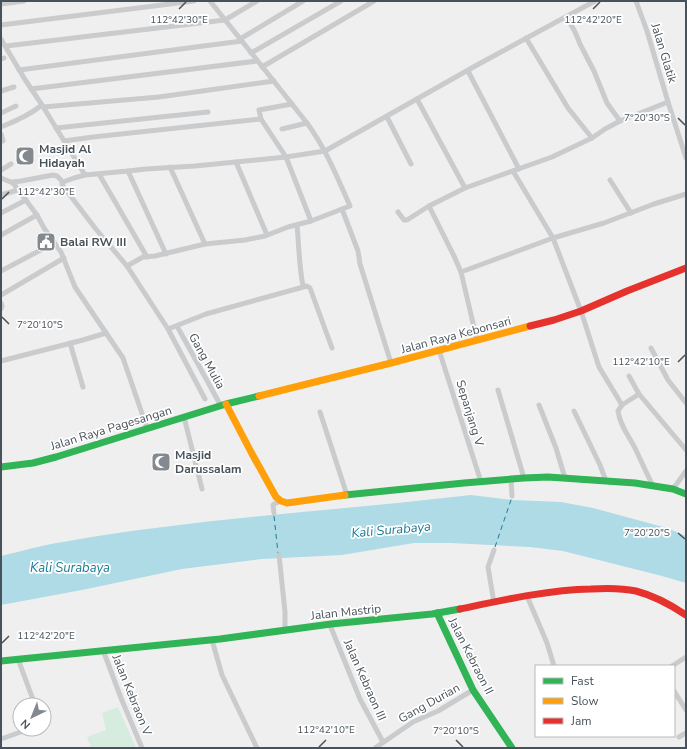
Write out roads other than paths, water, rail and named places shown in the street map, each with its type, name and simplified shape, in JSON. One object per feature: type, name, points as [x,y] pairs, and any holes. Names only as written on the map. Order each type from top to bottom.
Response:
[{"type":"main road","name":"Jalan Raya Kebonsari","points":[[223,405],[554,320],[581,311],[686,268]]},
{"type":"main road","name":"Jalan Raya Pagesangan","points":[[1,467],[33,463],[56,457],[223,405]]},
{"type":"main road","points":[[223,405],[276,497],[287,503],[347,495],[524,478],[565,478],[606,481],[673,489],[686,494]]},
{"type":"main road","name":"Jalan Mastrip","points":[[1,661],[212,640],[437,613],[560,591],[598,589],[630,590],[662,600],[686,615]]},
{"type":"main road","name":"Jalan Kebraon II","points":[[437,613],[473,690],[512,748]]},
{"type":"street","points":[[1,4],[24,1]]},
{"type":"street","points":[[1,25],[194,1]]},
{"type":"street","points":[[127,266],[143,257],[166,254],[205,244],[245,240],[267,235],[311,221],[350,206],[318,137],[210,1]]},
{"type":"street","points":[[6,46],[225,20],[257,1]]},
{"type":"street","points":[[19,70],[241,40],[303,1]]},
{"type":"street","points":[[251,53],[340,1]]},
{"type":"street","points":[[262,66],[374,1]]},
{"type":"street","points":[[62,181],[85,175],[286,158],[325,151],[468,70],[595,1]]},
{"type":"street","name":"Jalan Glatik","points":[[636,1],[647,31],[686,158]]},
{"type":"street","points":[[567,17],[587,56],[607,103],[620,121]]},
{"type":"street","points":[[526,38],[568,108],[592,138]]},
{"type":"street","points":[[1,39],[85,175]]},
{"type":"street","points":[[31,89],[257,61]]},
{"type":"street","points":[[468,70],[519,169]]},
{"type":"street","points":[[1,127],[17,121],[42,106],[159,97],[274,81]]},
{"type":"street","points":[[1,91],[14,87]]},
{"type":"street","points":[[417,100],[466,188]]},
{"type":"street","points":[[398,212],[405,221],[429,206],[466,188],[552,157],[592,138],[620,121],[668,102]]},
{"type":"street","points":[[292,104],[259,110],[261,119],[286,158],[311,221]]},
{"type":"street","points":[[1,113],[16,106]]},
{"type":"street","points":[[56,128],[208,112]]},
{"type":"street","points":[[387,117],[411,164]]},
{"type":"street","points":[[64,141],[261,119]]},
{"type":"street","points":[[282,129],[307,123]]},
{"type":"street","points":[[1,134],[3,141]]},
{"type":"street","points":[[236,162],[267,235]]},
{"type":"street","points":[[1,170],[11,164]]},
{"type":"street","points":[[170,167],[205,244]]},
{"type":"street","points":[[128,171],[166,254]]},
{"type":"street","points":[[513,171],[553,238],[581,311],[599,367],[622,405]]},
{"type":"street","points":[[99,174],[147,257]]},
{"type":"street","points":[[1,194],[15,186],[16,182],[53,175],[62,181],[63,186],[127,266],[168,329],[205,399]]},
{"type":"street","points":[[1,178],[15,186],[37,215],[64,258],[75,287],[122,358],[146,428]]},
{"type":"street","points":[[610,180],[631,213]]},
{"type":"street","points":[[461,272],[553,238],[604,223],[654,204],[686,194]]},
{"type":"street","points":[[1,213],[26,200]]},
{"type":"street","points":[[429,206],[461,272],[477,340]]},
{"type":"street","points":[[342,209],[358,251],[360,264],[391,363]]},
{"type":"street","points":[[1,235],[37,215]]},
{"type":"street","points":[[297,225],[300,269],[303,286]]},
{"type":"street","points":[[1,271],[54,243]]},
{"type":"street","points":[[1,295],[64,258]]},
{"type":"street","points":[[168,329],[206,314],[307,286],[310,288],[332,348]]},
{"type":"street","points":[[1,303],[1,309]]},
{"type":"street","name":"Gang Mulia","points":[[177,326],[223,405]]},
{"type":"street","points":[[1,361],[106,333]]},
{"type":"street","points":[[70,343],[83,387]]},
{"type":"street","points":[[651,348],[668,380],[686,402]]},
{"type":"street","name":"Sepanjang V","points":[[439,350],[481,482]]},
{"type":"street","points":[[629,376],[638,394],[686,450]]},
{"type":"street","points":[[498,390],[524,478]]},
{"type":"street","points":[[638,394],[622,405],[618,411],[618,417],[653,486]]},
{"type":"street","points":[[539,405],[556,448],[565,478]]},
{"type":"street","points":[[574,410],[606,481]]},
{"type":"street","points":[[320,412],[347,495]]},
{"type":"street","points":[[184,417],[202,490]]},
{"type":"street","points":[[673,489],[678,480],[686,471]]},
{"type":"street","points":[[511,480],[512,496]]},
{"type":"street","points":[[274,513],[273,505],[281,501]]},
{"type":"street","points":[[494,550],[488,567],[494,603]]},
{"type":"street","points":[[279,555],[285,612],[285,631]]},
{"type":"street","points":[[527,596],[547,643],[554,665]]},
{"type":"street","name":"Jalan Kebraon III","points":[[330,625],[360,699],[383,742]]},
{"type":"street","points":[[212,640],[222,675],[257,748]]},
{"type":"street","name":"Jalan Kebraon V","points":[[103,650],[142,748]]},
{"type":"street","points":[[674,665],[686,657]]},
{"type":"street","points":[[18,659],[32,697]]},
{"type":"street","name":"Gang Durian","points":[[375,748],[413,722],[438,711],[473,690]]},
{"type":"street","points":[[675,694],[686,710]]},
{"type":"street","points":[[678,737],[686,733]]},
{"type":"street","points":[[1,739],[12,735]]},
{"type":"water","name":"Kali Surabaya","points":[[471,495],[513,500],[561,502],[593,508],[667,528],[686,536],[686,583],[563,551],[530,547],[451,543],[414,543],[342,555],[262,559],[182,569],[1,605],[1,556],[40,546],[165,527]]},
{"type":"place","name":"Masjid Al Hidayah","points":[[25,156]]},
{"type":"place","name":"Balai RW III","points":[[46,242]]},
{"type":"place","name":"Masjid Darussalam","points":[[161,462]]}]
